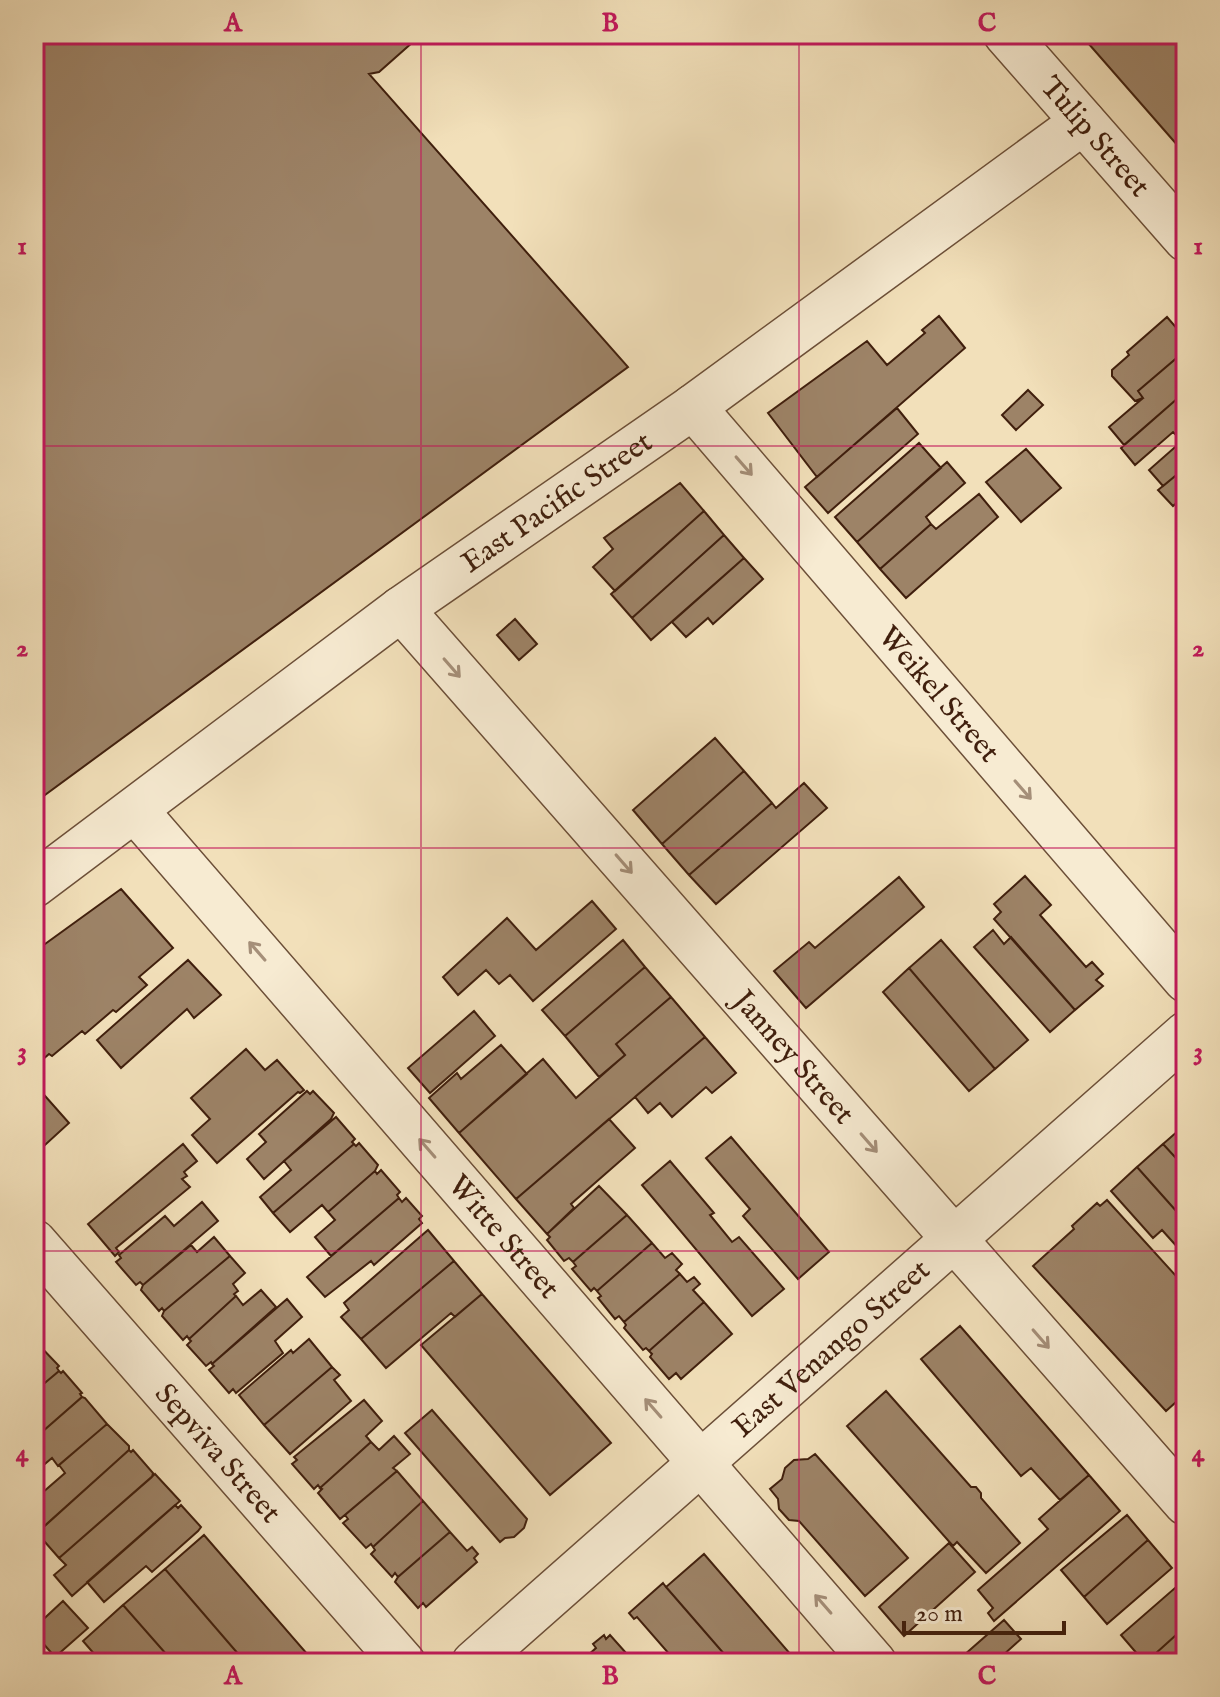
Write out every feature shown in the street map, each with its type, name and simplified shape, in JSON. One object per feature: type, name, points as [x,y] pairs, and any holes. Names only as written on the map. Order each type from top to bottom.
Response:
[{"type":"street","name":"Tulip Street","points":[[1006,34],[1186,239]]},
{"type":"street","name":"East Pacific Street","points":[[34,885],[401,609],[693,407],[1083,122]]},
{"type":"street","name":"Weikel Street","points":[[693,407],[1186,980]]},
{"type":"street","name":"Janney Street","points":[[401,609],[1186,1503]]},
{"type":"street","name":"Witte Street","points":[[135,810],[874,1663]]},
{"type":"street","name":"East Venango Street","points":[[474,1663],[1186,1034]]},
{"type":"street","name":"Sepviva Street","points":[[34,1242],[403,1663]]},
{"type":"building","points":[[34,34],[422,34],[379,72],[369,74],[628,367],[34,803]]},
{"type":"building","points":[[1186,34],[1186,155],[1081,35]]},
{"type":"building","points":[[939,316],[965,348],[817,477],[768,413],[867,341],[887,365],[925,333],[922,330]]},
{"type":"building","points":[[1167,317],[1186,339],[1186,350],[1138,391],[1143,398],[1135,401],[1112,376],[1112,370],[1129,355],[1127,352]]},
{"type":"building","points":[[1186,350],[1186,391],[1124,445],[1109,427],[1143,398],[1138,391]]},
{"type":"building","points":[[1028,390],[1043,405],[1016,430],[1002,415]]},
{"type":"building","points":[[1186,391],[1186,427],[1177,436],[1173,432],[1135,465],[1121,448]]},
{"type":"building","points":[[897,408],[918,434],[828,513],[805,487]]},
{"type":"building","points":[[1186,427],[1186,467],[1163,486],[1149,470],[1182,441],[1177,436]]},
{"type":"building","points":[[919,443],[941,468],[857,542],[835,517]]},
{"type":"building","points":[[1026,449],[1061,488],[1021,522],[986,482]]},
{"type":"building","points":[[947,462],[965,483],[926,517],[931,524],[880,569],[857,542]]},
{"type":"building","points":[[1186,467],[1186,495],[1173,506],[1158,490]]},
{"type":"building","points":[[680,483],[704,511],[615,591],[593,567],[613,549],[604,538]]},
{"type":"building","points":[[979,494],[998,517],[906,598],[880,569],[931,524],[936,529]]},
{"type":"building","points":[[704,511],[724,535],[632,618],[611,594]]},
{"type":"building","points":[[724,535],[744,558],[651,640],[632,618]]},
{"type":"building","points":[[744,558],[763,579],[713,624],[708,618],[686,637],[672,622]]},
{"type":"building","points":[[515,619],[537,644],[519,660],[497,635]]},
{"type":"building","points":[[715,738],[744,771],[662,844],[633,810]]},
{"type":"building","points":[[744,771],[772,803],[689,875],[662,844]]},
{"type":"building","points":[[804,783],[827,808],[716,904],[689,875],[772,803],[776,808]]},
{"type":"building","points":[[1025,876],[1051,905],[1040,915],[1086,967],[1092,962],[1103,974],[1096,980],[1103,986],[1075,1010],[994,919],[1001,912],[994,904]]},
{"type":"building","points":[[899,877],[924,907],[806,1008],[774,971],[809,942],[815,948]]},
{"type":"building","points":[[121,889],[173,948],[139,977],[147,985],[116,1012],[113,1010],[85,1034],[82,1031],[34,1067],[34,952]]},
{"type":"building","points":[[592,901],[616,929],[533,1001],[510,975],[499,984],[486,970],[458,995],[443,977],[507,918],[536,950]]},
{"type":"building","points":[[993,930],[1004,944],[1011,937],[1075,1010],[1050,1032],[974,947]]},
{"type":"building","points":[[623,940],[645,967],[565,1036],[542,1010]]},
{"type":"building","points":[[941,940],[1028,1040],[995,1069],[909,968]]},
{"type":"building","points":[[188,960],[221,995],[194,1018],[187,1009],[121,1068],[97,1040]]},
{"type":"building","points":[[645,967],[671,997],[616,1044],[625,1055],[599,1077],[565,1036]]},
{"type":"building","points":[[909,968],[995,1069],[969,1091],[883,992]]},
{"type":"building","points":[[671,997],[705,1037],[516,1199],[459,1133],[543,1059],[576,1098],[625,1055],[616,1044]]},
{"type":"building","points":[[474,1011],[495,1036],[430,1093],[408,1068]]},
{"type":"building","points":[[705,1037],[736,1073],[712,1093],[706,1087],[672,1117],[660,1103],[648,1113],[635,1097]]},
{"type":"building","points":[[501,1045],[527,1074],[459,1133],[429,1098],[457,1073],[461,1079]]},
{"type":"building","points":[[246,1049],[265,1070],[277,1060],[304,1090],[217,1163],[192,1135],[210,1119],[191,1098]]},
{"type":"building","points":[[38,1088],[69,1123],[34,1155],[34,1092]]},
{"type":"building","points":[[307,1091],[310,1094],[313,1091],[334,1113],[264,1179],[247,1159],[266,1142],[259,1134]]},
{"type":"building","points":[[336,1117],[355,1139],[354,1144],[273,1213],[260,1197],[291,1170],[284,1161]]},
{"type":"building","points":[[609,1119],[635,1148],[571,1204],[574,1208],[547,1234],[516,1199]]},
{"type":"building","points":[[1186,1124],[1186,1169],[1163,1144]]},
{"type":"building","points":[[731,1137],[829,1252],[798,1279],[743,1216],[750,1209],[706,1158]]},
{"type":"building","points":[[359,1143],[378,1165],[375,1171],[328,1212],[322,1205],[290,1232],[273,1213]]},
{"type":"building","points":[[183,1144],[197,1161],[184,1172],[187,1176],[182,1179],[190,1187],[116,1248],[119,1252],[115,1256],[88,1224]]},
{"type":"building","points":[[1163,1144],[1186,1169],[1186,1222],[1137,1167]]},
{"type":"building","points":[[670,1161],[714,1213],[710,1215],[732,1242],[739,1237],[784,1289],[752,1316],[642,1185]]},
{"type":"building","points":[[1137,1167],[1186,1222],[1186,1245],[1180,1250],[1162,1230],[1153,1238],[1111,1191]]},
{"type":"building","points":[[381,1170],[400,1192],[397,1195],[399,1198],[331,1256],[315,1237],[335,1220],[328,1212],[375,1171],[377,1174]]},
{"type":"building","points":[[599,1186],[627,1215],[573,1262],[569,1258],[564,1261],[547,1240],[550,1237],[547,1234]]},
{"type":"building","points":[[399,1198],[402,1202],[406,1198],[422,1216],[419,1219],[422,1223],[374,1265],[371,1261],[325,1297],[307,1277]]},
{"type":"building","points":[[1107,1200],[1186,1287],[1186,1393],[1166,1411],[1033,1266],[1097,1203],[1100,1206]]},
{"type":"building","points":[[202,1202],[218,1221],[143,1285],[140,1282],[136,1285],[116,1262],[121,1258],[119,1255],[165,1216],[174,1226]]},
{"type":"building","points":[[627,1215],[652,1243],[597,1291],[594,1288],[591,1291],[572,1269],[576,1266],[573,1262]]},
{"type":"building","points":[[428,1230],[454,1261],[361,1339],[341,1317],[349,1310],[344,1303]]},
{"type":"building","points":[[214,1237],[230,1256],[164,1311],[162,1308],[159,1311],[141,1290],[143,1285],[191,1245],[197,1252]]},
{"type":"building","points":[[652,1243],[665,1258],[672,1253],[682,1264],[676,1270],[680,1274],[624,1322],[619,1316],[615,1319],[598,1298],[601,1296],[597,1291]]},
{"type":"building","points":[[230,1256],[245,1273],[233,1284],[238,1291],[234,1294],[236,1296],[189,1339],[187,1336],[183,1340],[162,1316],[164,1311]]},
{"type":"building","points":[[454,1261],[482,1294],[455,1317],[451,1313],[386,1368],[361,1339]]},
{"type":"building","points":[[680,1274],[687,1282],[694,1277],[700,1284],[693,1290],[704,1302],[649,1351],[646,1348],[643,1350],[624,1328],[624,1322]]},
{"type":"building","points":[[261,1290],[276,1307],[206,1366],[187,1345],[191,1341],[189,1339],[236,1296],[243,1305]]},
{"type":"building","points":[[482,1294],[611,1443],[550,1495],[421,1345]]},
{"type":"building","points":[[287,1299],[302,1317],[275,1341],[283,1353],[236,1393],[233,1389],[229,1393],[209,1370],[214,1366],[212,1364]]},
{"type":"building","points":[[704,1302],[732,1334],[681,1379],[676,1373],[669,1379],[650,1357],[652,1354],[649,1351]]},
{"type":"building","points":[[960,1326],[1089,1475],[1060,1500],[1031,1468],[1021,1476],[921,1359]]},
{"type":"building","points":[[309,1339],[332,1367],[264,1425],[239,1395],[291,1350],[293,1353]]},
{"type":"building","points":[[36,1342],[59,1366],[59,1371],[34,1392]]},
{"type":"building","points":[[332,1367],[340,1375],[334,1380],[351,1401],[290,1454],[264,1425]]},
{"type":"building","points":[[63,1371],[82,1397],[34,1439],[34,1392]]},
{"type":"building","points":[[886,1391],[971,1487],[976,1487],[981,1498],[1020,1543],[986,1573],[957,1542],[953,1546],[847,1426]]},
{"type":"building","points":[[82,1397],[107,1424],[58,1466],[52,1458],[34,1473],[34,1439]]},
{"type":"building","points":[[364,1400],[382,1421],[366,1436],[371,1442],[320,1488],[318,1485],[314,1489],[292,1464],[297,1460],[294,1457]]},
{"type":"building","points":[[432,1410],[527,1519],[524,1528],[514,1537],[500,1542],[405,1433]]},
{"type":"building","points":[[107,1424],[129,1446],[129,1450],[41,1529],[34,1521],[34,1500],[65,1473],[59,1465]]},
{"type":"building","points":[[394,1436],[410,1454],[393,1468],[397,1471],[340,1519],[318,1493],[320,1488],[371,1442],[379,1450]]},
{"type":"building","points":[[129,1450],[133,1450],[153,1473],[152,1477],[59,1558],[37,1533]]},
{"type":"building","points":[[815,1454],[908,1558],[865,1596],[799,1521],[789,1520],[779,1509],[778,1499],[770,1489],[782,1479],[785,1468],[794,1460],[808,1459]]},
{"type":"building","points":[[397,1471],[423,1501],[373,1547],[371,1544],[366,1548],[343,1523],[348,1519],[345,1515]]},
{"type":"building","points":[[155,1474],[180,1501],[72,1596],[54,1575],[66,1565],[59,1558]]},
{"type":"building","points":[[1089,1475],[1120,1511],[994,1621],[988,1613],[993,1608],[978,1590],[1048,1529],[1039,1519]]},
{"type":"building","points":[[423,1501],[450,1532],[398,1577],[395,1573],[392,1577],[371,1554],[375,1550],[373,1547]]},
{"type":"building","points":[[175,1505],[178,1508],[181,1505],[201,1527],[152,1572],[146,1566],[104,1602],[87,1582]]},
{"type":"building","points":[[1127,1515],[1148,1540],[1084,1597],[1061,1570]]},
{"type":"building","points":[[450,1532],[467,1551],[472,1547],[478,1554],[474,1558],[477,1562],[426,1607],[423,1603],[418,1608],[395,1582]]},
{"type":"building","points":[[204,1535],[315,1663],[246,1663],[165,1569]]},
{"type":"building","points":[[1148,1540],[1172,1568],[1107,1624],[1084,1597]]},
{"type":"building","points":[[949,1543],[975,1572],[904,1636],[879,1607]]},
{"type":"building","points":[[704,1554],[798,1663],[732,1663],[666,1587]]},
{"type":"building","points":[[165,1569],[246,1663],[174,1663],[123,1605]]},
{"type":"building","points":[[1183,1581],[1186,1584],[1186,1626],[1145,1663],[1121,1635]]},
{"type":"building","points":[[663,1583],[732,1663],[690,1663],[686,1658],[677,1663],[637,1617],[634,1619],[629,1613]]},
{"type":"building","points":[[63,1601],[88,1628],[55,1657],[34,1633],[34,1628]]},
{"type":"building","points":[[123,1605],[174,1663],[102,1663],[83,1641]]},
{"type":"building","points":[[1004,1620],[1021,1639],[1002,1656],[1008,1663],[955,1663]]},
{"type":"building","points":[[1186,1626],[1186,1663],[1145,1663]]},
{"type":"building","points":[[604,1635],[606,1639],[610,1635],[635,1663],[579,1663],[596,1648],[593,1644]]},
{"type":"building","points":[[1033,1654],[1041,1663],[1022,1663]]}]
